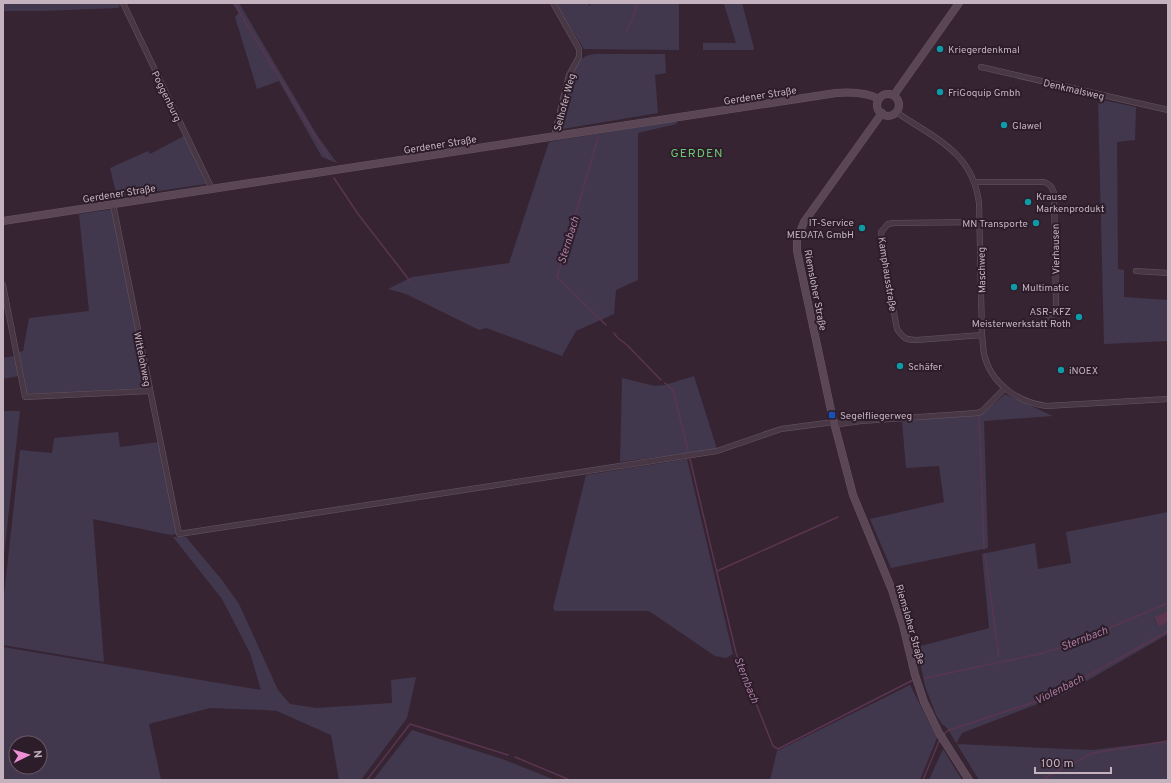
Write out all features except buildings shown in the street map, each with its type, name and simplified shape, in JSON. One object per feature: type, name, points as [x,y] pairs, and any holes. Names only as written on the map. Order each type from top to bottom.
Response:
[{"type":"main road","points":[[894,95],[959,3]]},
{"type":"main road","name":"Gerdener Straße","points":[[3,221],[51,215],[112,204],[836,93],[850,92],[879,99]]},
{"type":"main road","points":[[884,95],[894,95],[899,103],[896,112],[888,116],[882,114],[878,108],[879,99],[884,95]]},
{"type":"main road","name":"Riemsloher Straße","points":[[882,114],[804,222],[797,240],[796,251],[834,422],[853,495],[896,602],[919,690],[939,733],[968,780]]},
{"type":"street","name":"Poggenburg","points":[[123,3],[212,189]]},
{"type":"street","name":"Selhofer Weg","points":[[553,3],[579,49],[580,54],[569,75],[555,137]]},
{"type":"street","name":"Denkmalsweg","points":[[981,67],[1168,110]]},
{"type":"street","name":"Maschweg","points":[[896,112],[957,154],[968,167],[975,182],[979,198],[982,335],[984,355],[996,378],[1005,388],[1026,402],[1046,406],[1168,399]]},
{"type":"street","name":"Vierhausen","points":[[975,182],[1044,182],[1048,183],[1054,193],[1056,306],[1054,313],[1050,320],[1043,323],[982,323]]},
{"type":"street","name":"Wittelohweg","points":[[3,284],[25,397],[149,391],[112,204]]},
{"type":"street","name":"Kamphausstraße","points":[[980,222],[894,223],[888,224],[881,232],[885,264],[897,329],[902,335],[908,340],[982,335]]},
{"type":"street","points":[[1136,271],[1168,273]]},
{"type":"street","points":[[149,391],[179,534],[717,450],[781,429],[834,422],[839,424],[861,421],[977,413],[981,412],[1005,388]]},
{"type":"shaded area","points":[[3,3],[119,3],[120,6],[118,8],[3,11]]},
{"type":"shaded area","points":[[232,3],[239,3],[317,135],[337,163],[322,157],[279,81],[257,89],[235,17],[239,13]]},
{"type":"shaded area","points":[[555,3],[587,3],[590,6],[591,3],[679,3],[679,50],[584,49]]},
{"type":"shaded area","points":[[717,3],[742,3],[754,48],[753,50],[703,50],[703,43],[736,43],[724,4]]},
{"type":"shaded area","points":[[592,54],[665,54],[666,73],[655,75],[658,113],[562,129],[559,124],[574,70],[583,58]]},
{"type":"shaded area","points":[[1098,99],[1136,107],[1135,140],[1117,142],[1118,269],[1124,270],[1124,297],[1168,300],[1168,341],[1104,344]]},
{"type":"shaded area","points":[[678,120],[676,124],[638,133],[638,280],[616,290],[614,314],[576,331],[562,356],[486,328],[479,330],[406,294],[388,289],[412,277],[509,263],[549,142]]},
{"type":"shaded area","points":[[184,136],[206,184],[117,197],[110,168],[148,151],[150,154]]},
{"type":"shaded area","points":[[114,209],[146,388],[27,394],[19,352],[23,351],[29,318],[89,311],[79,214]]},
{"type":"shaded area","points":[[15,356],[19,376],[3,379],[3,358]]},
{"type":"shaded area","points":[[694,376],[717,449],[620,462],[622,378],[655,386],[665,385]]},
{"type":"shaded area","points":[[1005,394],[1053,416],[984,421],[988,548],[891,568],[870,519],[944,502],[939,466],[906,468],[902,421],[981,415]]},
{"type":"shaded area","points":[[3,411],[20,411],[3,564]]},
{"type":"shaded area","points":[[118,432],[120,447],[159,442],[177,534],[171,535],[93,519],[104,662],[3,645],[3,604],[20,450],[52,453],[54,438]]},
{"type":"shaded area","points":[[687,459],[733,654],[726,658],[715,656],[649,611],[555,611],[553,608],[586,475]]},
{"type":"shaded area","points":[[1168,512],[1168,611],[1154,618],[1159,627],[1168,622],[1168,634],[1064,694],[962,733],[956,743],[947,728],[942,724],[936,715],[925,686],[917,647],[989,628],[982,554],[1035,543],[1038,569],[1071,563],[1066,532]]},
{"type":"shaded area","points":[[173,537],[186,537],[222,580],[239,604],[278,690],[290,704],[316,708],[392,703],[391,680],[416,677],[407,718],[361,780],[339,780],[331,735],[277,711],[210,708],[149,724],[161,780],[3,780],[3,647],[261,690],[250,653],[222,599]]},
{"type":"shaded area","points":[[1168,611],[1168,622],[1159,627],[1154,617]]},
{"type":"shaded area","points":[[910,685],[937,738],[920,780],[770,780],[777,751]]},
{"type":"shaded area","points":[[412,730],[505,760],[555,780],[373,780]]},
{"type":"shaded area","points":[[1168,741],[1168,780],[979,780],[957,744],[1092,750]]},
{"type":"shaded area","points":[[943,749],[962,780],[929,780]]},
{"type":"waterway","points":[[235,3],[329,159]]},
{"type":"waterway","points":[[627,31],[638,3]]},
{"type":"waterway","name":"Sternbach","points":[[598,138],[557,277],[606,325]]},
{"type":"waterway","points":[[334,178],[358,214],[410,281]]},
{"type":"waterway","name":"Sternbach","points":[[614,333],[661,380]]},
{"type":"waterway","name":"Sternbach","points":[[665,383],[673,390],[688,450]]},
{"type":"waterway","points":[[979,417],[984,549]]},
{"type":"waterway","name":"Sternbach","points":[[690,459],[736,653],[773,746],[778,749],[913,680]]},
{"type":"waterway","points":[[717,571],[838,517]]},
{"type":"waterway","points":[[985,554],[999,657]]},
{"type":"waterway","name":"Sternbach","points":[[925,678],[1039,654],[1067,646],[1168,603]]},
{"type":"waterway","name":"Violenbach","points":[[944,734],[949,730],[1044,699],[1168,631]]},
{"type":"waterway","points":[[367,780],[410,724],[508,755]]},
{"type":"waterway","name":"Violenbach","points":[[923,780],[940,739]]},
{"type":"waterway","points":[[1041,780],[1093,753],[1168,741]]},
{"type":"waterway","points":[[515,757],[570,780]]},
{"type":"place","name":"Kriegerdenkmal","points":[[940,49]]},
{"type":"place","name":"FriGoquip Gmbh","points":[[940,92]]},
{"type":"place","name":"Glawel","points":[[1004,125]]},
{"type":"place","name":"Krause Markenprodukt","points":[[1028,202]]},
{"type":"place","name":"MN Transporte","points":[[1036,223]]},
{"type":"place","name":"IT-Service MEDATA GmbH","points":[[862,228]]},
{"type":"place","name":"Multimatic","points":[[1014,287]]},
{"type":"place","name":"ASR-KFZ Meisterwerkstatt Roth","points":[[1079,317]]},
{"type":"place","name":"Schäfer","points":[[900,366]]},
{"type":"place","name":"iNOEX","points":[[1061,370]]},
{"type":"place","name":"Segelfliegerweg","points":[[832,415]]},
{"type":"district","name":"GERDEN","points":[[697,153]]}]
